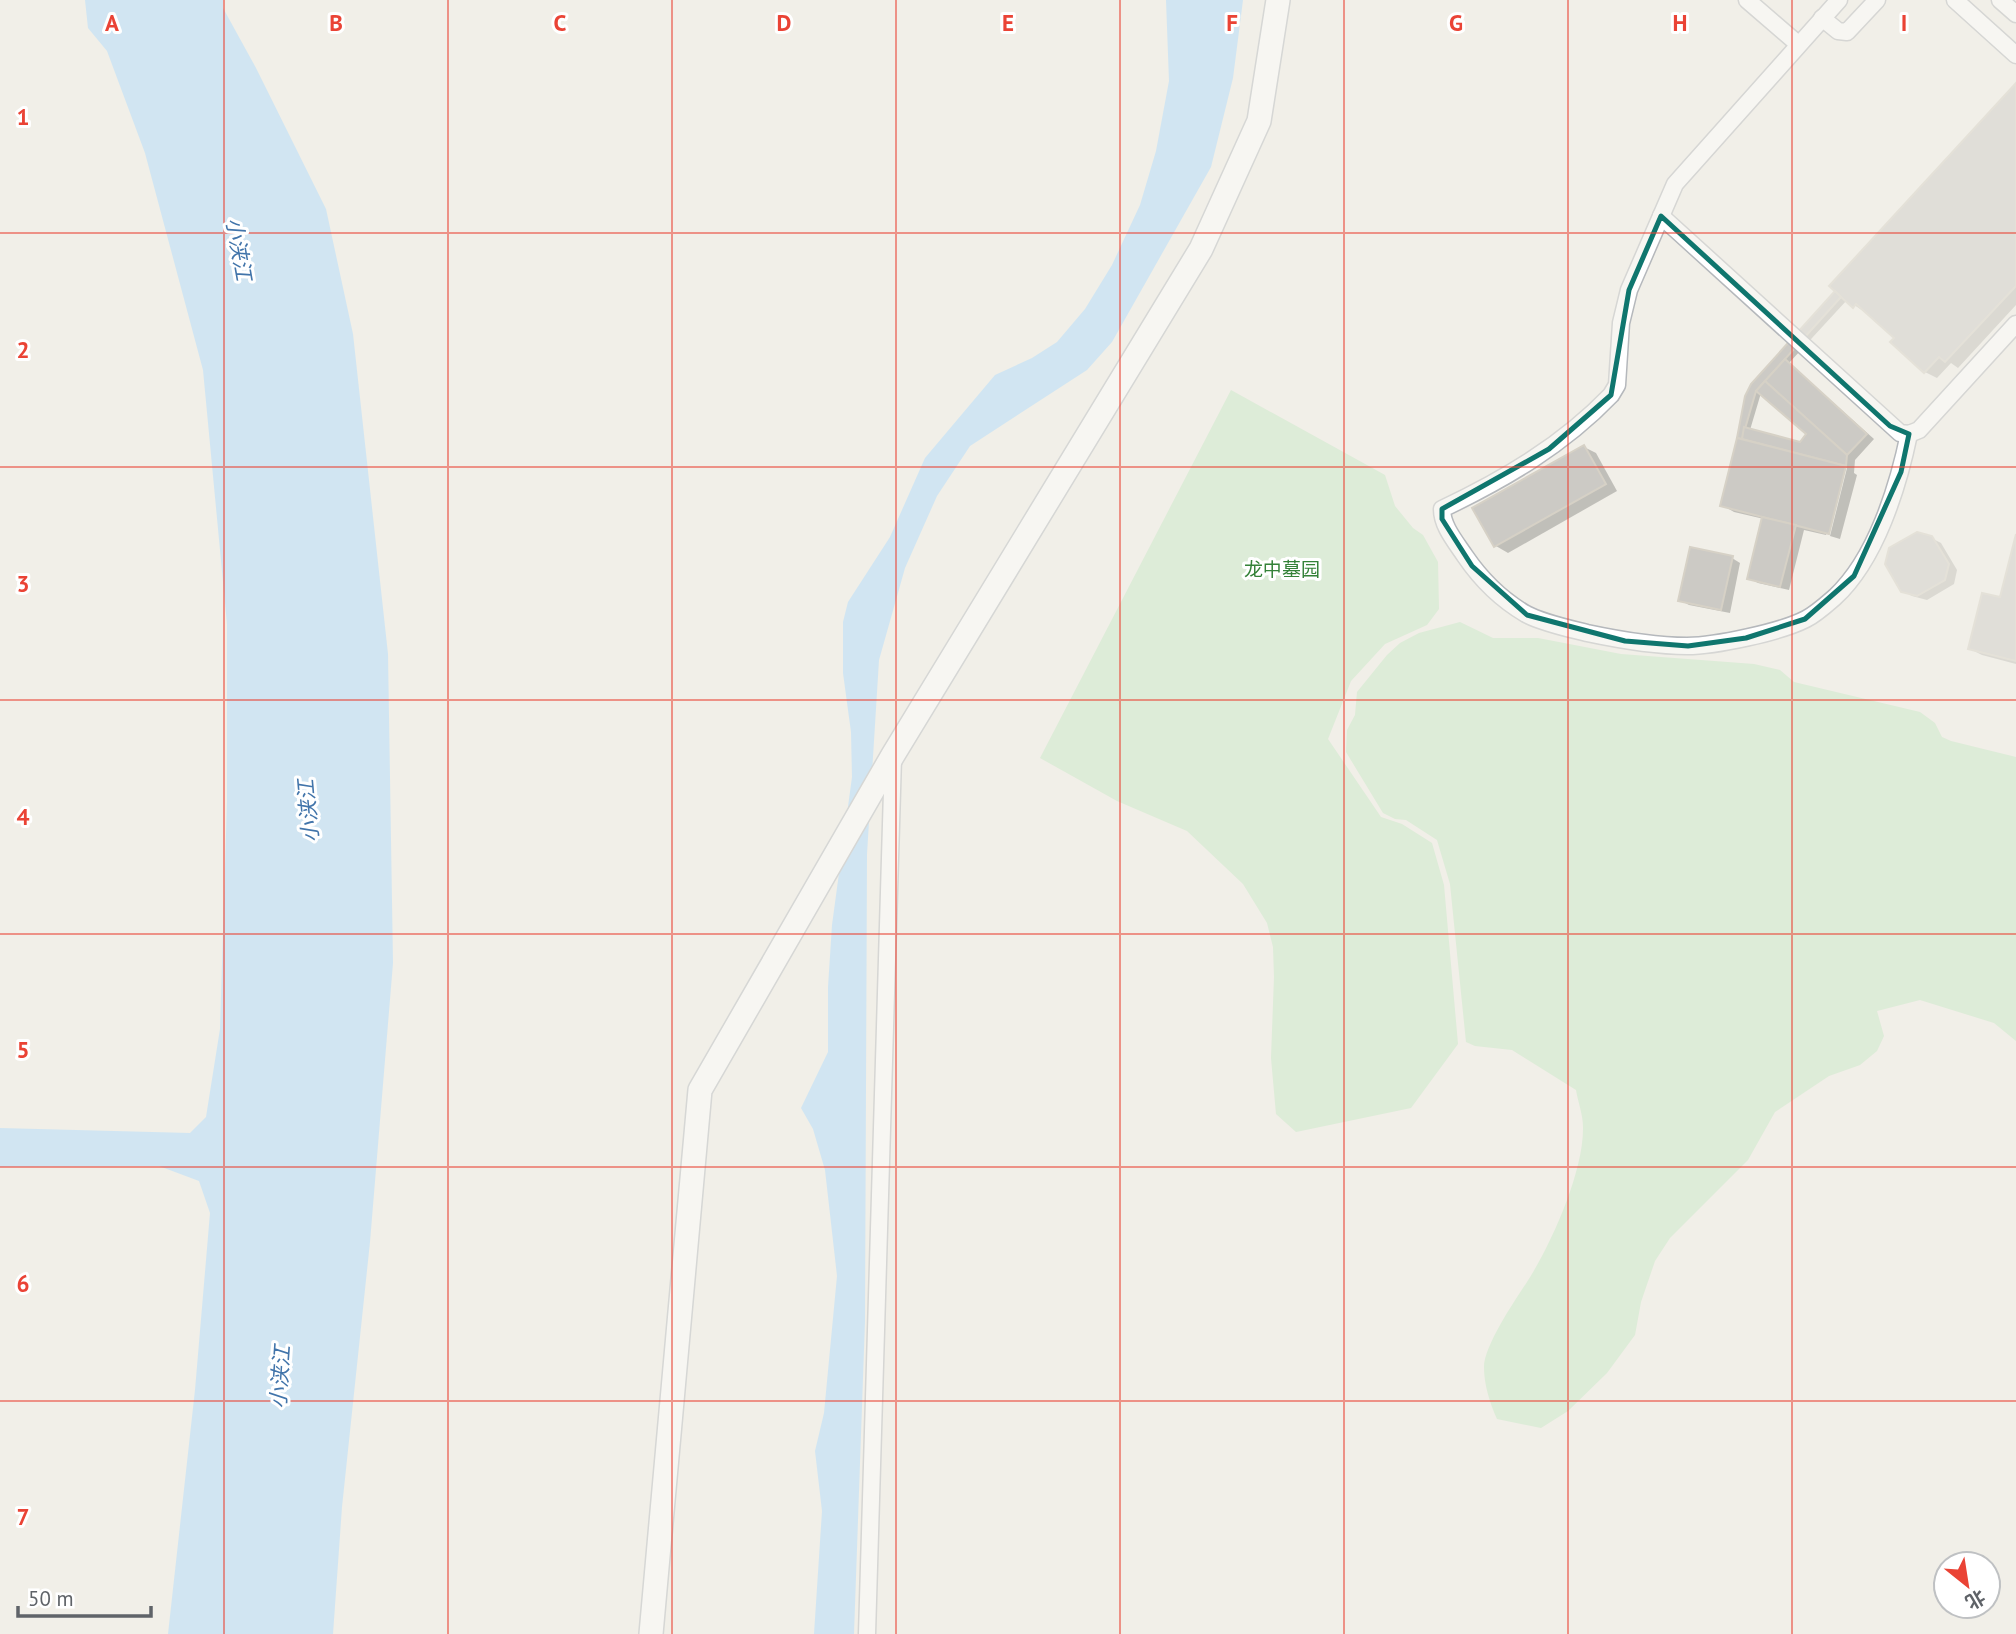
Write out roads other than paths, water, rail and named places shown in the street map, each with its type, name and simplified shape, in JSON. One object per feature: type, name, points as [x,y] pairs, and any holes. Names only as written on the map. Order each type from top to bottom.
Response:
[{"type":"street","points":[[651,1634],[700,1090],[893,755],[1201,249],[1259,121],[1278,0]]},
{"type":"street","points":[[1747,0],[1798,44]]},
{"type":"street","points":[[1839,0],[1675,184],[1629,290],[1621,323],[1617,385],[1611,395],[1549,449],[1512,473],[1442,509],[1442,519],[1472,566],[1500,595],[1527,615],[1570,629],[1625,641],[1688,646],[1746,638],[1805,619],[1835,598],[1854,576],[1878,531],[1896,484],[1909,434]]},
{"type":"street","points":[[1822,18],[1838,30],[1847,32],[1877,0]]},
{"type":"street","points":[[1955,0],[2016,55]]},
{"type":"street","points":[[2000,0],[2016,14]]},
{"type":"street","points":[[1661,216],[1900,433],[1909,434],[1919,430],[2016,324]]},
{"type":"street","points":[[867,1634],[893,755]]},
{"type":"water","name":"小浃江","points":[[85,0],[223,0],[223,8],[326,209],[353,334],[388,654],[393,963],[370,1242],[342,1507],[333,1634],[168,1634],[195,1390],[210,1213],[199,1181],[159,1166],[0,1167],[0,1128],[190,1133],[206,1117],[220,1029],[227,802],[227,624],[203,370],[145,153],[107,51],[88,28]]},
{"type":"water","points":[[1166,0],[1243,0],[1233,78],[1211,167],[1112,342],[1087,370],[970,446],[937,496],[905,568],[879,660],[867,854],[865,1321],[854,1634],[814,1634],[822,1511],[815,1451],[824,1413],[837,1276],[825,1170],[813,1129],[801,1108],[828,1052],[832,925],[852,777],[851,732],[843,673],[843,622],[848,602],[890,537],[925,458],[995,375],[1032,358],[1057,342],[1085,309],[1112,265],[1140,205],[1156,151],[1169,81]]},
{"type":"park label","name":"龙中墓园","points":[[1282,569]]}]
